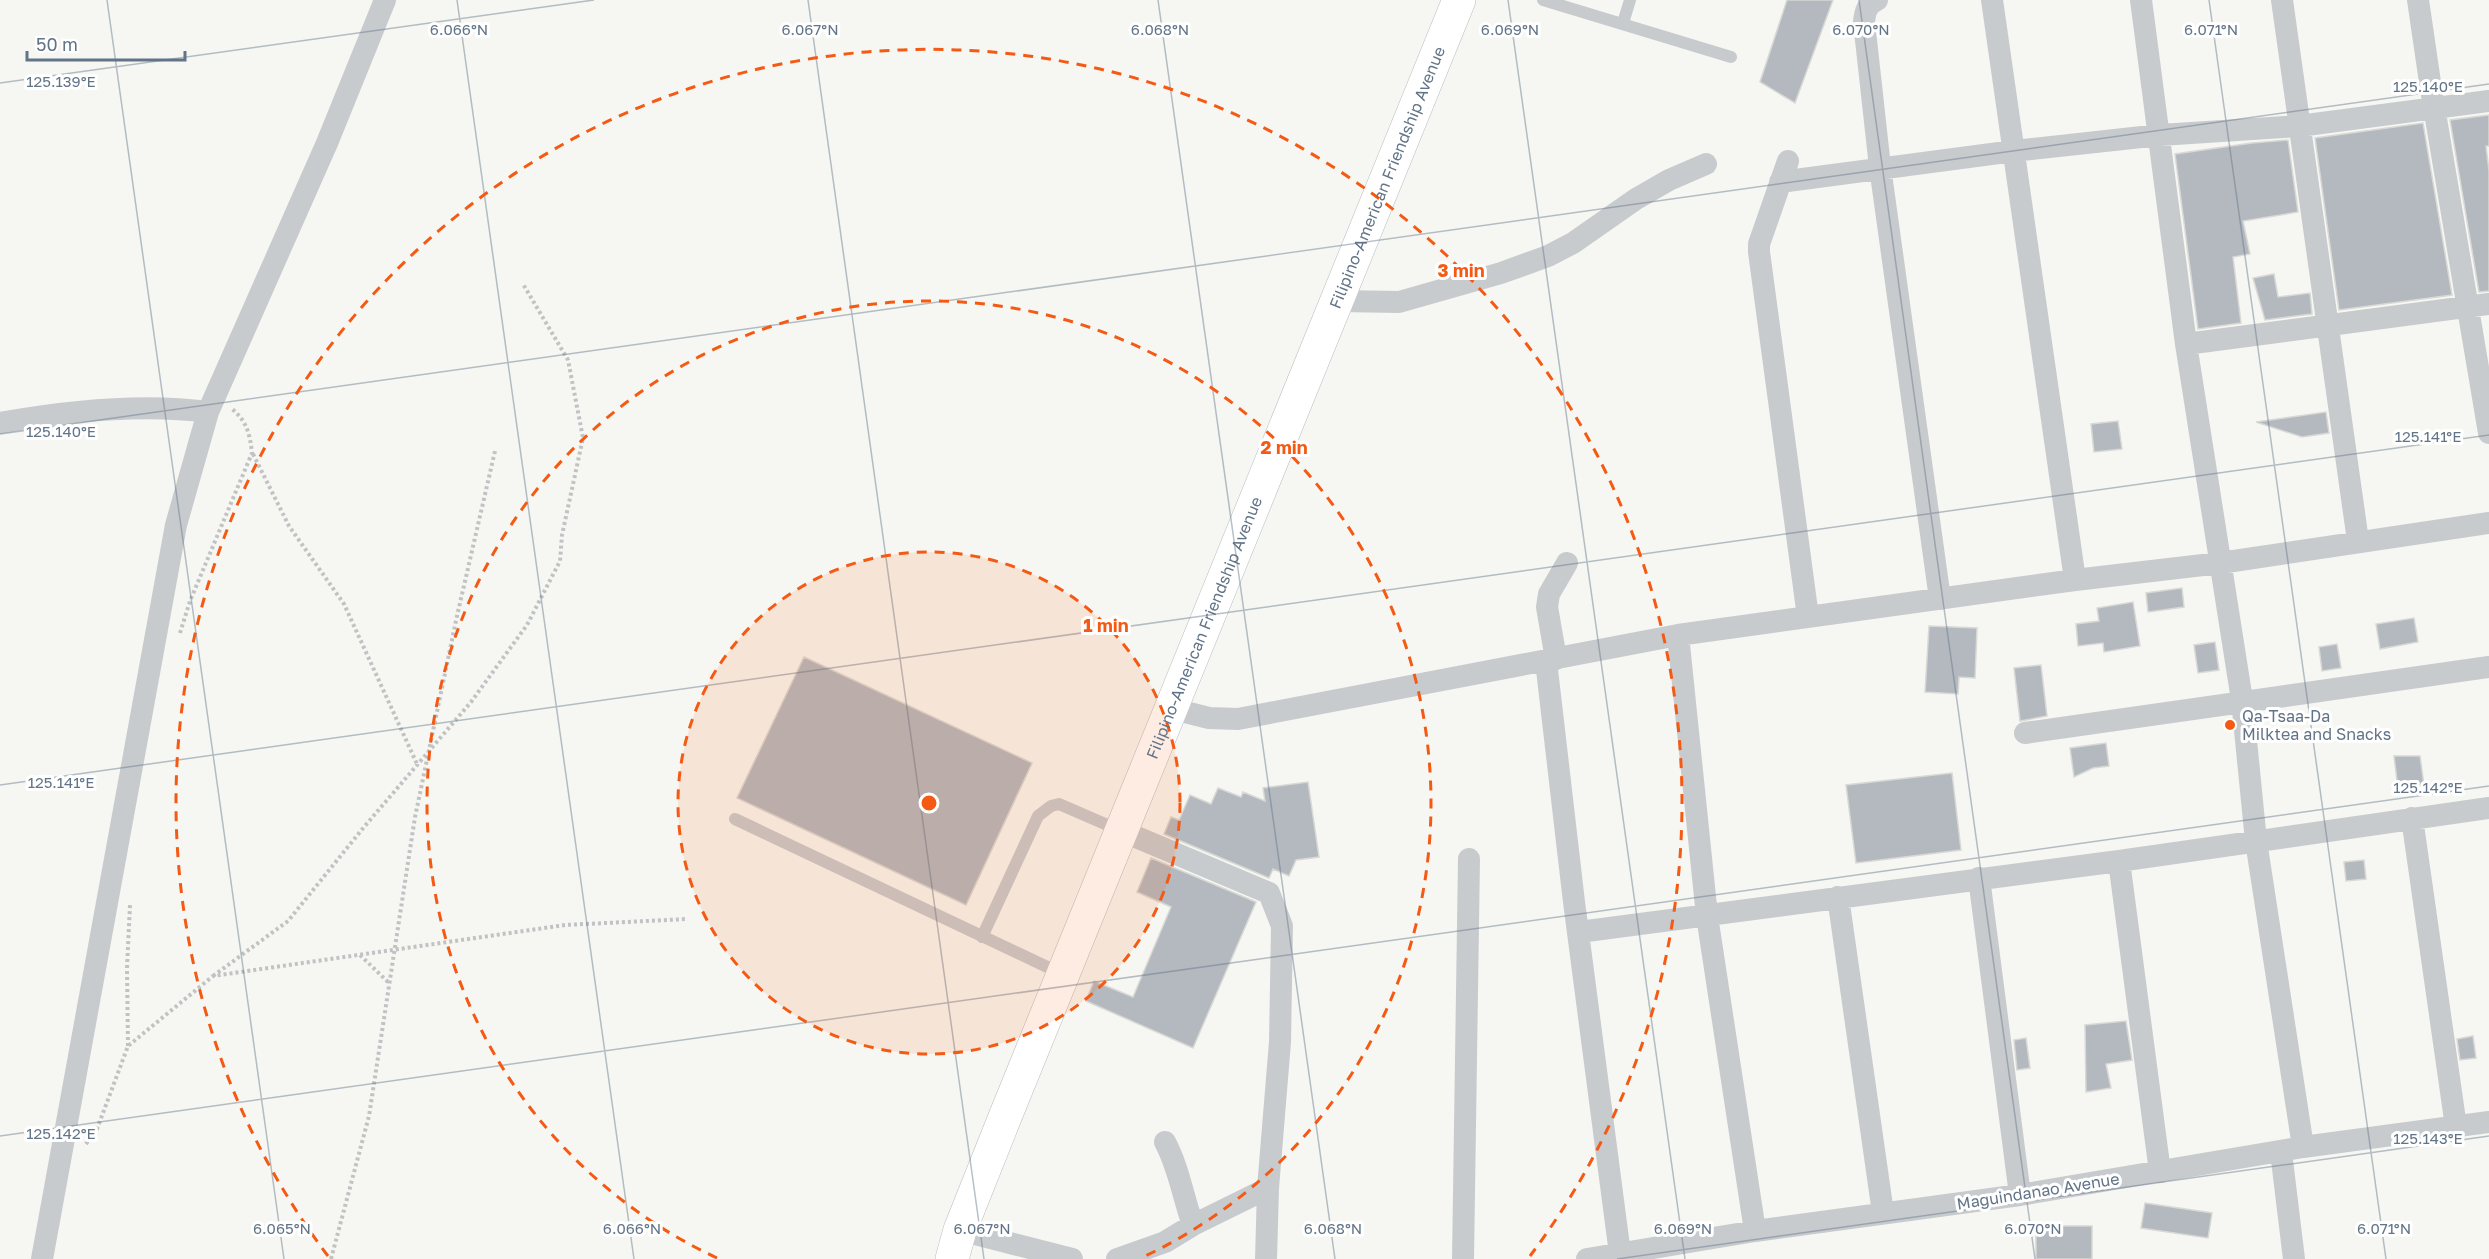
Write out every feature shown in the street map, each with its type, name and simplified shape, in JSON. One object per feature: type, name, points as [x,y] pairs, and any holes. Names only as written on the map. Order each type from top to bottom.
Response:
[{"type":"main road","name":"Filipino-American Friendship Avenue","points":[[956,1244],[1459,0]]},
{"type":"street","points":[[42,1259],[176,525],[208,412],[327,143],[385,0]]},
{"type":"street","points":[[1877,0],[1865,11],[1864,22],[1880,167],[1940,599]]},
{"type":"street","points":[[1992,0],[2075,580]]},
{"type":"street","points":[[2141,0],[2186,344],[2242,700],[2256,841],[2303,1147]]},
{"type":"street","points":[[2282,0],[2358,541]]},
{"type":"street","points":[[2418,0],[2434,109],[2479,305],[2489,433]]},
{"type":"street","points":[[1808,617],[1759,252],[1759,244],[1784,171],[1880,167],[2160,135],[2299,126],[2489,101]]},
{"type":"street","points":[[1338,301],[1399,302],[1453,288],[1539,259],[1572,243],[1636,199],[1669,180],[1706,164]]},
{"type":"street","points":[[2186,344],[2328,327],[2479,305]]},
{"type":"street","points":[[0,423],[38,417],[176,407],[208,412]]},
{"type":"street","points":[[1173,709],[1209,718],[1238,719],[1678,634],[2075,580],[2220,563],[2489,523]]},
{"type":"street","points":[[1567,563],[1549,594],[1547,607],[1551,660],[1579,932],[1620,1254]]},
{"type":"street","points":[[1678,634],[1707,916],[1755,1231]]},
{"type":"street","points":[[2025,733],[2242,700],[2489,667]]},
{"type":"street","points":[[1579,932],[2119,861],[2489,808]]},
{"type":"street","points":[[2412,818],[2456,1127]]},
{"type":"street","points":[[1122,831],[1269,893],[1276,906],[1282,926],[1280,1042],[1268,1188],[1266,1259]]},
{"type":"street","points":[[1463,1259],[1469,859]]},
{"type":"street","points":[[2119,861],[2160,1172]]},
{"type":"street","points":[[1979,878],[2020,1195]]},
{"type":"street","points":[[1838,897],[1883,1213]]},
{"type":"street","name":"Maguindanao Avenue","points":[[1587,1259],[1755,1231],[2020,1195],[2303,1147],[2489,1122]]},
{"type":"street","points":[[1165,1142],[1179,1175],[1193,1225]]},
{"type":"street","points":[[2281,1152],[2294,1259]]},
{"type":"street","points":[[1118,1259],[1165,1242],[1193,1225],[1268,1188]]},
{"type":"street","points":[[956,1244],[1072,1259]]},
{"type":"lane","points":[[1543,0],[1731,57]]},
{"type":"lane","points":[[1623,23],[1630,0]]},
{"type":"lane","points":[[982,936],[1038,816],[1044,810],[1059,804],[1122,831]]},
{"type":"lane","points":[[735,819],[1063,975]]},
{"type":"path","points":[[128,1046],[213,976],[288,921],[471,702],[527,625],[560,561],[562,535],[582,438],[568,360],[523,284]]},
{"type":"path","points":[[208,412],[225,404],[239,415],[250,432],[252,453],[289,526],[345,604],[417,764]]},
{"type":"path","points":[[331,1259],[369,1116],[415,817],[457,616],[495,451]]},
{"type":"path","points":[[177,644],[190,601],[252,453]]},
{"type":"path","points":[[83,1148],[97,1128],[128,1046],[126,968],[130,903]]},
{"type":"path","points":[[213,976],[565,925],[687,919]]},
{"type":"path","points":[[359,955],[389,983]]},
{"type":"building","points":[[1787,0],[1833,0],[1795,103],[1760,82]]},
{"type":"building","points":[[2489,115],[2489,146],[2486,146],[2489,171],[2489,291],[2479,292],[2450,120]]},
{"type":"building","points":[[2423,123],[2452,295],[2339,310],[2315,138]]},
{"type":"building","points":[[2288,140],[2298,212],[2243,221],[2250,254],[2233,257],[2241,323],[2198,329],[2175,154]]},
{"type":"building","points":[[2274,274],[2278,297],[2310,293],[2312,314],[2265,320],[2253,278]]},
{"type":"building","points":[[2326,412],[2329,433],[2302,437],[2256,422]]},
{"type":"building","points":[[2118,421],[2122,449],[2094,452],[2091,424]]},
{"type":"building","points":[[2182,588],[2184,607],[2148,612],[2146,593]]},
{"type":"building","points":[[2133,602],[2140,646],[2104,652],[2103,643],[2078,646],[2076,624],[2099,621],[2097,608]]},
{"type":"building","points":[[2414,618],[2418,642],[2380,649],[2376,624]]},
{"type":"building","points":[[1929,626],[1977,628],[1975,678],[1959,677],[1958,694],[1925,692]]},
{"type":"building","points":[[2215,642],[2219,670],[2198,673],[2194,645]]},
{"type":"building","points":[[2337,644],[2341,668],[2322,671],[2319,647]]},
{"type":"building","points":[[804,657],[1032,763],[966,905],[737,798]]},
{"type":"building","points":[[2041,665],[2047,716],[2020,721],[2014,668]]},
{"type":"building","points":[[2106,743],[2109,766],[2093,768],[2074,777],[2070,748]]},
{"type":"building","points":[[2394,756],[2420,756],[2424,785],[2398,789]]},
{"type":"building","points":[[1952,773],[1961,850],[1856,863],[1846,785]]},
{"type":"building","points":[[1308,782],[1319,857],[1296,860],[1289,876],[1273,869],[1269,878],[1164,834],[1171,817],[1179,820],[1190,795],[1211,804],[1218,788],[1241,797],[1243,792],[1265,801],[1263,788]]},
{"type":"building","points":[[1151,858],[1256,902],[1193,1048],[1086,1001],[1094,981],[1133,997],[1171,907],[1137,892]]},
{"type":"building","points":[[2364,860],[2366,879],[2346,881],[2344,862]]},
{"type":"building","points":[[2126,1021],[2132,1060],[2106,1064],[2111,1088],[2086,1092],[2085,1025]]},
{"type":"building","points":[[2473,1036],[2476,1058],[2460,1060],[2457,1039]]},
{"type":"building","points":[[2026,1038],[2030,1068],[2017,1070],[2014,1040]]},
{"type":"building","points":[[2145,1203],[2212,1213],[2208,1238],[2141,1228]]},
{"type":"building","points":[[2036,1226],[2092,1226],[2092,1259],[2036,1259]]},
{"type":"place","name":"Qa-Tsaa-Da Milktea and Snacks","points":[[2230,725]]}]
